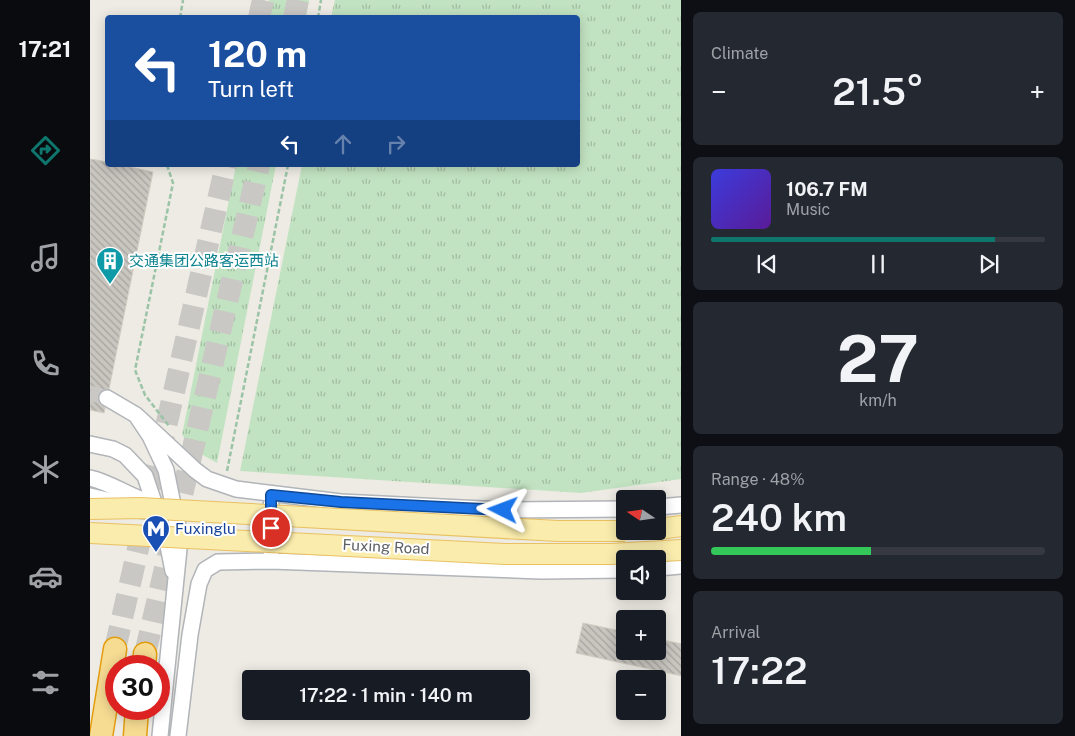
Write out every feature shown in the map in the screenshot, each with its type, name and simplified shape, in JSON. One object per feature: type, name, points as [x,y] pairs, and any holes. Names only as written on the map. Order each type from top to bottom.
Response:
[{"type":"highway","points":[[101,736],[115,649]]},
{"type":"highway","points":[[134,736],[136,720]]},
{"type":"main road","name":"Fuxing Road","points":[[90,509],[147,506],[448,526],[558,531],[616,531]]},
{"type":"main road","points":[[666,528],[681,526]]},
{"type":"main road","name":"Fuxing Road","points":[[90,533],[505,554],[611,554],[681,550]]},
{"type":"street","points":[[107,398],[136,415],[174,452],[207,478],[236,489],[271,495],[341,502],[493,509],[577,511],[616,509]]},
{"type":"street","points":[[136,415],[150,436],[166,470],[180,538],[174,615],[160,736]]},
{"type":"street","points":[[90,444],[113,449],[125,455],[145,476],[147,506],[167,541],[172,566],[174,615]]},
{"type":"street","points":[[90,478],[106,482],[147,506]]},
{"type":"street","points":[[271,495],[271,561]]},
{"type":"street","points":[[90,496],[147,506],[174,506]]},
{"type":"street","points":[[666,506],[681,505]]},
{"type":"street","points":[[178,736],[191,626],[199,584],[205,570],[218,562],[271,561],[541,571],[616,570]]},
{"type":"street","points":[[666,567],[681,566]]},
{"type":"path","points":[[180,15],[183,0]]},
{"type":"path","points":[[318,15],[321,0]]},
{"type":"path","points":[[168,167],[173,183],[135,370],[145,395],[172,430]]},
{"type":"path","points":[[226,472],[288,167]]},
{"type":"path","points":[[221,470],[234,476]]},
{"type":"green space","points":[[269,0],[309,0],[306,15],[265,15]]},
{"type":"green space","points":[[335,0],[681,0],[681,479],[581,493],[240,471],[302,167],[580,167],[580,15],[331,15]]},
{"type":"green space","points":[[236,167],[276,167],[217,463],[201,454],[182,435]]},
{"type":"building","name":"交通集团公路客运西站","points":[[90,159],[105,162],[105,167],[130,167],[153,172],[109,389],[102,390],[98,397],[99,403],[105,408],[104,413],[90,410]]},
{"type":"building","points":[[583,623],[616,630],[616,660],[666,660],[666,641],[681,644],[681,676],[666,673],[666,670],[654,670],[576,653]]},
{"type":"tunnel","points":[[260,15],[263,0]]},
{"type":"tunnel","points":[[295,15],[298,0]]},
{"type":"tunnel","points":[[115,649],[226,167]]},
{"type":"tunnel","points":[[145,654],[259,167]]},
{"type":"tunnel","points":[[90,393],[107,398]]},
{"type":"place","name":"交通集团公路客运西站","points":[[110,285]]},
{"type":"place","name":"Fuxinglu","points":[[156,553]]},
{"type":"route","points":[[271,528],[271,495],[341,502],[503,510]]}]
